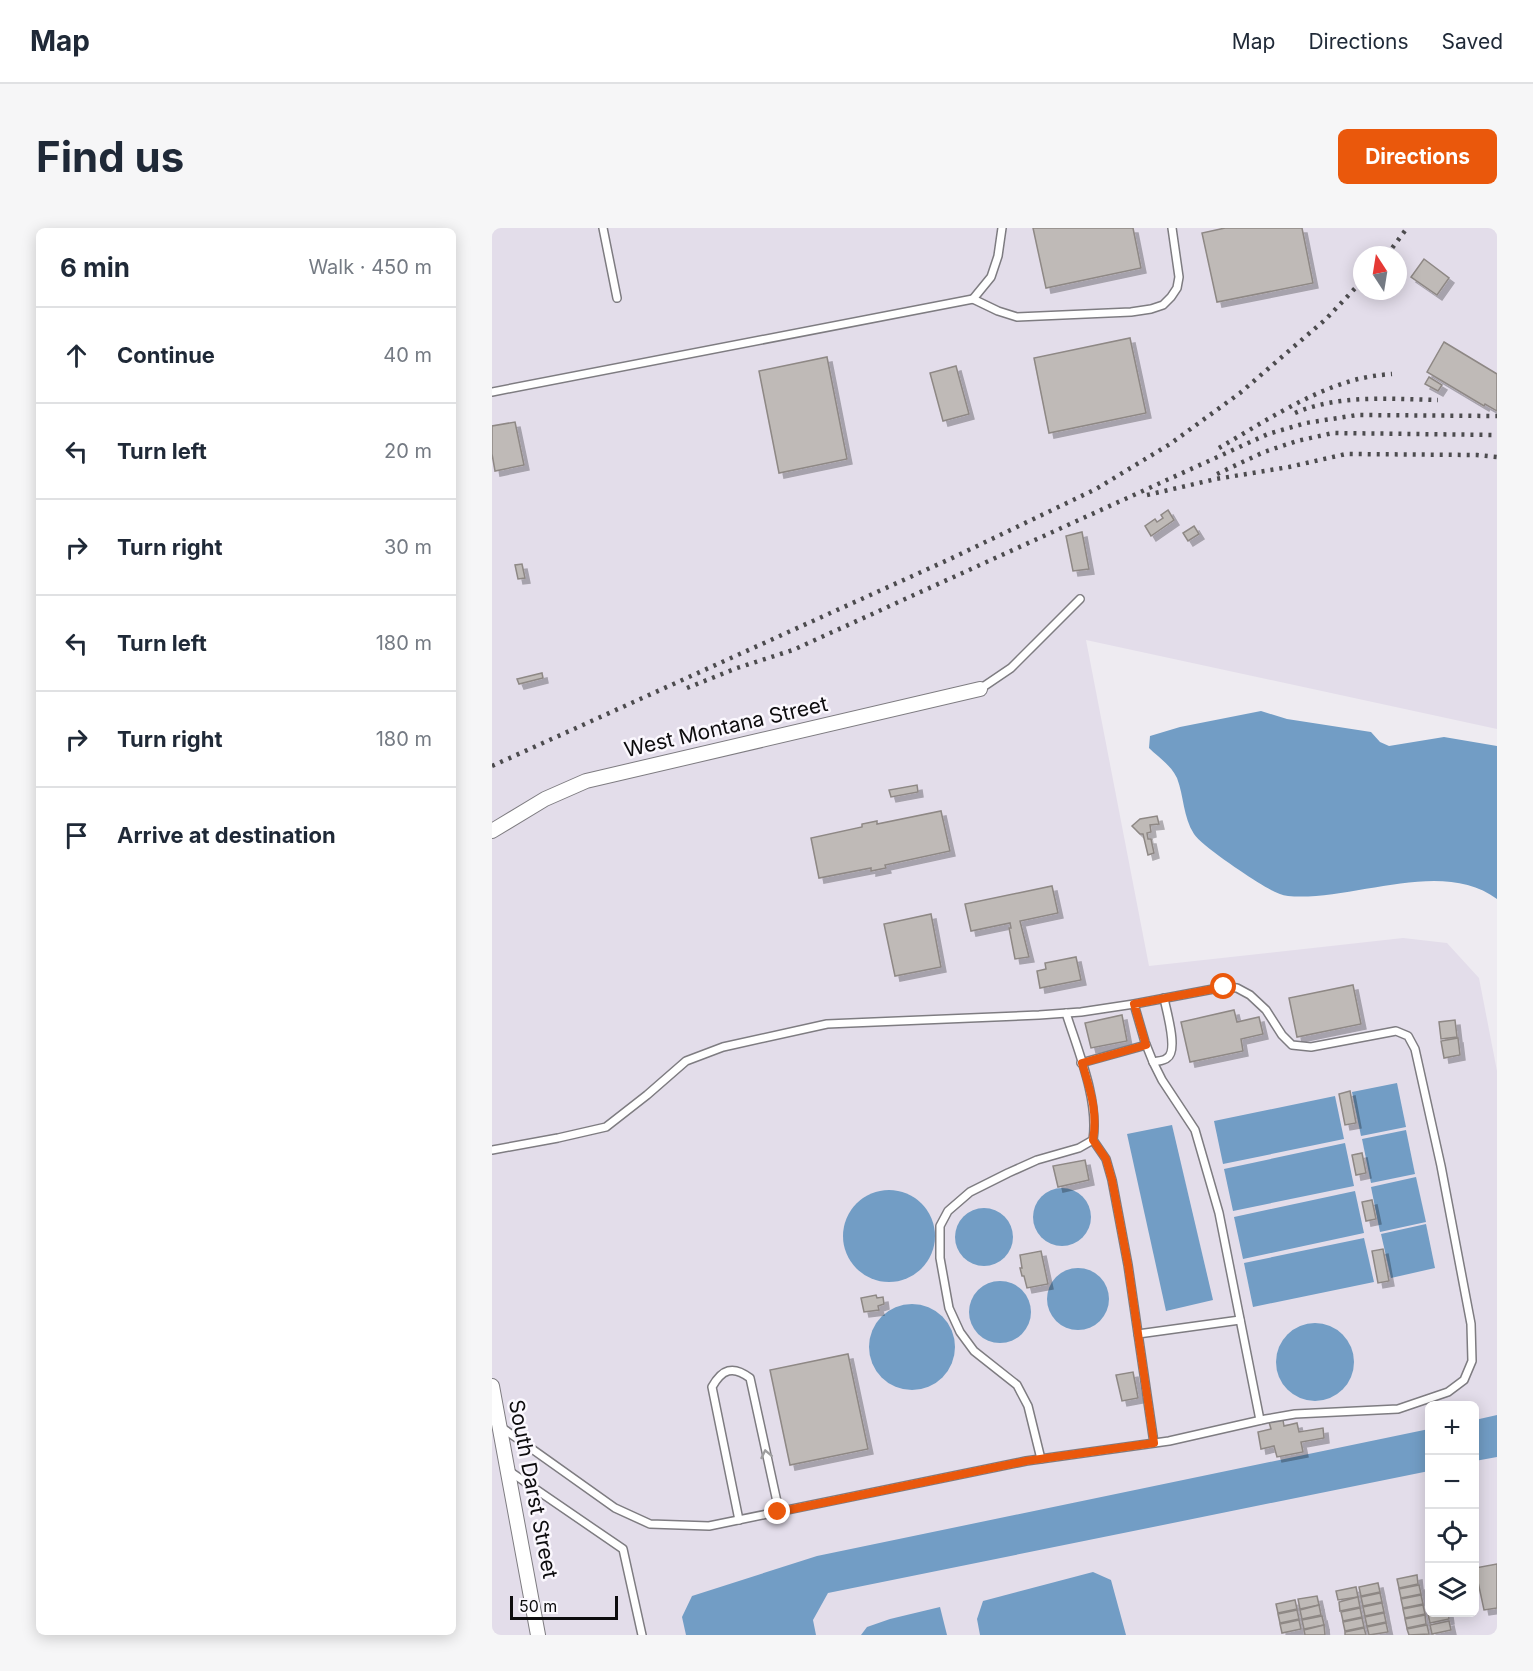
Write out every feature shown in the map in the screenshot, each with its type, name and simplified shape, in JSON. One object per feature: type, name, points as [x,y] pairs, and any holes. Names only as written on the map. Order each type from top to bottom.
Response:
[{"type":"street","name":"West Montana Street","points":[[492,831],[544,799],[586,781],[980,689]]},
{"type":"street","name":"South Darst Street","points":[[492,1386],[538,1635]]},
{"type":"lane","points":[[603,228],[617,298]]},
{"type":"lane","points":[[973,299],[991,277],[998,256],[1002,228]]},
{"type":"lane","points":[[492,392],[973,299],[998,312],[1017,316],[1131,312],[1151,309],[1163,305],[1177,288],[1179,277],[1172,228]]},
{"type":"lane","points":[[980,689],[1011,668],[1080,599]]},
{"type":"lane","points":[[492,1150],[606,1127],[686,1060],[723,1047],[827,1024],[1066,1013],[1134,1004],[1208,989],[1237,988],[1250,995],[1266,1010],[1282,1035],[1293,1045],[1311,1047],[1396,1031],[1408,1036],[1415,1048],[1441,1166],[1471,1324],[1472,1361],[1464,1380],[1448,1392],[1398,1409],[1295,1414],[1154,1443],[1041,1459],[709,1526],[650,1524],[615,1508],[499,1426]]},
{"type":"lane","points":[[1153,1062],[1167,1058],[1172,1052],[1173,1041],[1164,998]]},
{"type":"lane","points":[[1134,1004],[1153,1062],[1162,1080],[1195,1130],[1219,1213],[1260,1420]]},
{"type":"lane","points":[[1066,1013],[1094,1103],[1093,1140],[1106,1159],[1112,1180],[1128,1265],[1154,1443]]},
{"type":"lane","points":[[1082,1063],[1146,1045]]},
{"type":"lane","points":[[1041,1459],[1028,1406],[1017,1385],[974,1351],[960,1332],[949,1308],[940,1258],[940,1226],[948,1211],[970,1192],[1037,1160],[1079,1148],[1093,1140]]},
{"type":"lane","points":[[1138,1334],[1240,1320]]},
{"type":"lane","points":[[739,1520],[712,1387],[719,1374],[729,1371],[741,1371],[750,1378],[778,1512]]},
{"type":"lane","points":[[508,1470],[623,1549],[642,1635]]},
{"type":"shaded area","points":[[492,228],[1497,228],[1497,729],[1086,640],[1149,966],[1403,938],[1447,943],[1479,978],[1497,1071],[1497,1635],[492,1635]]},
{"type":"water","points":[[1261,711],[1287,719],[1371,732],[1380,742],[1389,746],[1444,737],[1497,746],[1497,899],[1475,887],[1450,882],[1423,881],[1313,896],[1288,896],[1269,889],[1205,845],[1190,827],[1177,778],[1168,765],[1149,748],[1150,736],[1180,727]]},
{"type":"water","points":[[1397,1083],[1406,1127],[1361,1136],[1352,1092]]},
{"type":"water","points":[[1335,1096],[1344,1139],[1223,1164],[1214,1121]]},
{"type":"water","points":[[1172,1125],[1213,1300],[1166,1311],[1127,1134]]},
{"type":"water","points":[[1406,1130],[1415,1174],[1371,1183],[1362,1139]]},
{"type":"water","points":[[1345,1143],[1354,1186],[1233,1211],[1224,1169]]},
{"type":"water","points":[[1416,1177],[1426,1222],[1380,1232],[1371,1187]]},
{"type":"water","points":[[1062,1188],[1073,1190],[1083,1196],[1089,1206],[1091,1217],[1089,1228],[1083,1238],[1073,1244],[1062,1246],[1051,1244],[1041,1238],[1035,1228],[1033,1217],[1035,1206],[1041,1196],[1051,1190]]},
{"type":"water","points":[[889,1190],[907,1193],[922,1203],[932,1218],[935,1236],[932,1254],[922,1269],[907,1279],[889,1282],[871,1279],[856,1269],[846,1254],[843,1236],[846,1218],[856,1203],[871,1193]]},
{"type":"water","points":[[1355,1191],[1364,1233],[1243,1259],[1234,1217]]},
{"type":"water","points":[[978,1208],[990,1208],[1005,1216],[1013,1231],[1013,1243],[1005,1258],[990,1266],[978,1266],[963,1258],[955,1243],[955,1231],[963,1216]]},
{"type":"water","points":[[1426,1224],[1435,1268],[1391,1278],[1381,1234]]},
{"type":"water","points":[[1364,1238],[1374,1282],[1253,1307],[1244,1263]]},
{"type":"water","points":[[1072,1268],[1084,1268],[1100,1277],[1107,1287],[1109,1299],[1107,1311],[1100,1321],[1084,1330],[1072,1330],[1061,1325],[1052,1316],[1047,1305],[1047,1293],[1052,1282],[1061,1273]]},
{"type":"water","points":[[1000,1281],[1022,1290],[1031,1312],[1022,1334],[1000,1343],[978,1334],[969,1312],[978,1290]]},
{"type":"water","points":[[904,1304],[920,1304],[943,1316],[952,1330],[955,1347],[952,1364],[943,1378],[920,1390],[904,1390],[888,1383],[876,1371],[869,1355],[869,1339],[876,1323],[888,1311]]},
{"type":"water","points":[[1315,1323],[1330,1326],[1343,1334],[1351,1347],[1354,1362],[1351,1377],[1343,1390],[1330,1398],[1315,1401],[1300,1398],[1287,1390],[1279,1377],[1276,1362],[1279,1347],[1287,1334],[1300,1326]]},
{"type":"water","points":[[1497,1415],[1497,1457],[1479,1460],[1479,1419]]},
{"type":"water","points":[[1425,1430],[1425,1472],[828,1593],[813,1620],[816,1635],[686,1635],[682,1617],[692,1596],[817,1556]]},
{"type":"water","points":[[1093,1572],[1111,1580],[1126,1635],[980,1635],[977,1619],[983,1601]]},
{"type":"water","points":[[940,1607],[947,1635],[861,1635],[867,1627]]},
{"type":"building","points":[[1033,228],[1133,228],[1141,268],[1046,288]]},
{"type":"building","points":[[1225,228],[1302,228],[1313,283],[1217,302],[1202,233]]},
{"type":"building","points":[[1424,259],[1449,278],[1437,295],[1411,277]]},
{"type":"building","points":[[1130,338],[1146,413],[1049,433],[1034,358]]},
{"type":"building","points":[[1444,342],[1497,374],[1497,411],[1485,404],[1484,406],[1427,372]]},
{"type":"building","points":[[827,357],[847,459],[779,473],[759,371]]},
{"type":"building","points":[[956,366],[969,414],[943,421],[930,373]]},
{"type":"building","points":[[1429,377],[1442,385],[1438,391],[1425,384]]},
{"type":"building","points":[[515,422],[524,465],[495,471],[492,454],[492,426]]},
{"type":"building","points":[[1168,510],[1174,520],[1151,536],[1145,526],[1155,519],[1157,522],[1163,518],[1161,515]]},
{"type":"building","points":[[1194,526],[1199,534],[1188,541],[1183,533]]},
{"type":"building","points":[[1082,532],[1089,569],[1073,571],[1066,536]]},
{"type":"building","points":[[522,564],[525,578],[518,579],[515,565]]},
{"type":"building","points":[[542,673],[543,678],[519,684],[517,679]]},
{"type":"building","points":[[917,785],[918,792],[891,797],[889,790]]},
{"type":"building","points":[[941,811],[950,851],[885,865],[886,868],[871,871],[871,868],[819,878],[811,838],[862,827],[862,824],[877,821],[877,824]]},
{"type":"building","points":[[1157,816],[1159,824],[1150,825],[1151,832],[1147,833],[1154,853],[1148,855],[1143,834],[1132,826],[1140,819]]},
{"type":"building","points":[[1052,886],[1058,913],[1020,921],[1029,957],[1015,959],[1010,923],[971,931],[965,904]]},
{"type":"building","points":[[931,914],[941,967],[895,976],[884,924]]},
{"type":"building","points":[[1076,957],[1081,980],[1040,988],[1037,971],[1046,969],[1045,963]]},
{"type":"building","points":[[1353,985],[1361,1024],[1297,1037],[1289,998]]},
{"type":"building","points":[[1234,1010],[1237,1022],[1259,1017],[1263,1034],[1241,1039],[1243,1051],[1190,1062],[1181,1022]]},
{"type":"building","points":[[1122,1015],[1127,1041],[1091,1048],[1085,1023]]},
{"type":"building","points":[[1455,1020],[1457,1037],[1441,1039],[1439,1022]]},
{"type":"building","points":[[1458,1038],[1460,1055],[1444,1058],[1441,1041]]},
{"type":"building","points":[[1350,1091],[1356,1123],[1345,1125],[1339,1094]]},
{"type":"building","points":[[1362,1153],[1366,1173],[1356,1175],[1352,1155]]},
{"type":"building","points":[[1085,1160],[1089,1180],[1058,1187],[1053,1166]]},
{"type":"building","points":[[1372,1200],[1376,1219],[1366,1221],[1362,1202]]},
{"type":"building","points":[[1383,1249],[1389,1281],[1378,1283],[1372,1251]]},
{"type":"building","points":[[1041,1251],[1048,1284],[1027,1288],[1020,1268],[1022,1268],[1020,1255]]},
{"type":"building","points":[[876,1295],[877,1298],[883,1297],[884,1304],[878,1306],[879,1310],[864,1312],[861,1298]]},
{"type":"building","points":[[848,1354],[868,1449],[790,1465],[770,1370]]},
{"type":"building","points":[[1133,1372],[1138,1398],[1122,1401],[1116,1375]]},
{"type":"building","points":[[1283,1420],[1284,1426],[1297,1423],[1299,1432],[1323,1428],[1324,1438],[1301,1442],[1303,1452],[1277,1457],[1274,1446],[1261,1449],[1258,1432],[1271,1429],[1269,1422]]},
{"type":"building","points":[[1497,1564],[1497,1608],[1484,1610],[1479,1587],[1479,1567]]},
{"type":"building","points":[[1417,1575],[1418,1584],[1399,1588],[1397,1579]]},
{"type":"building","points":[[1378,1583],[1380,1592],[1361,1596],[1359,1587]]},
{"type":"building","points":[[1419,1585],[1421,1594],[1401,1598],[1399,1589]]},
{"type":"building","points":[[1356,1587],[1358,1597],[1338,1600],[1336,1591]]},
{"type":"building","points":[[1380,1593],[1382,1602],[1363,1606],[1361,1597]]},
{"type":"building","points":[[1421,1595],[1423,1604],[1403,1608],[1401,1599]]},
{"type":"building","points":[[1317,1596],[1319,1605],[1300,1609],[1298,1599]]},
{"type":"building","points":[[1358,1597],[1360,1607],[1340,1611],[1339,1602]]},
{"type":"building","points":[[1295,1600],[1297,1609],[1278,1613],[1276,1604]]},
{"type":"building","points":[[1382,1603],[1384,1612],[1365,1616],[1363,1607]]},
{"type":"building","points":[[1319,1605],[1321,1615],[1302,1619],[1300,1610]]},
{"type":"building","points":[[1423,1605],[1425,1614],[1405,1618],[1403,1609]]},
{"type":"building","points":[[1360,1608],[1362,1617],[1343,1621],[1341,1612]]},
{"type":"building","points":[[1297,1610],[1299,1619],[1280,1623],[1278,1614]]},
{"type":"building","points":[[1384,1613],[1386,1622],[1367,1626],[1365,1617]]},
{"type":"building","points":[[1425,1615],[1426,1624],[1407,1628],[1405,1619]]},
{"type":"building","points":[[1322,1616],[1324,1625],[1304,1629],[1302,1620]]},
{"type":"building","points":[[1429,1617],[1449,1617],[1449,1619],[1430,1623]]},
{"type":"building","points":[[1362,1618],[1364,1627],[1345,1631],[1343,1622]]},
{"type":"building","points":[[1299,1620],[1301,1629],[1282,1633],[1280,1624]]},
{"type":"building","points":[[1449,1621],[1451,1630],[1432,1634],[1430,1625]]},
{"type":"building","points":[[1386,1623],[1388,1632],[1369,1635],[1367,1627]]},
{"type":"building","points":[[1324,1625],[1325,1635],[1305,1635],[1304,1630]]},
{"type":"building","points":[[1427,1625],[1429,1634],[1409,1635],[1407,1629]]},
{"type":"building","points":[[1364,1628],[1366,1635],[1345,1635],[1345,1632]]},
{"type":"railway","points":[[1394,246],[1407,228]]},
{"type":"railway","points":[[492,766],[950,559],[1096,489],[1170,444],[1240,393],[1326,319],[1353,290]]},
{"type":"railway","points":[[1219,448],[1284,410],[1317,394],[1356,380],[1392,374]]},
{"type":"railway","points":[[1295,413],[1347,400],[1438,400]]},
{"type":"railway","points":[[687,688],[737,668],[793,650],[1268,434],[1306,423],[1357,415],[1497,416]]},
{"type":"railway","points":[[1217,474],[1264,452],[1297,441],[1333,433],[1497,435]]},
{"type":"railway","points":[[1147,495],[1346,454],[1497,457]]},
{"type":"route","points":[[778,1512],[1026,1461],[1154,1443],[1128,1265],[1112,1180],[1106,1159],[1093,1140],[1094,1103],[1082,1063],[1146,1045],[1134,1004],[1224,987]]}]
